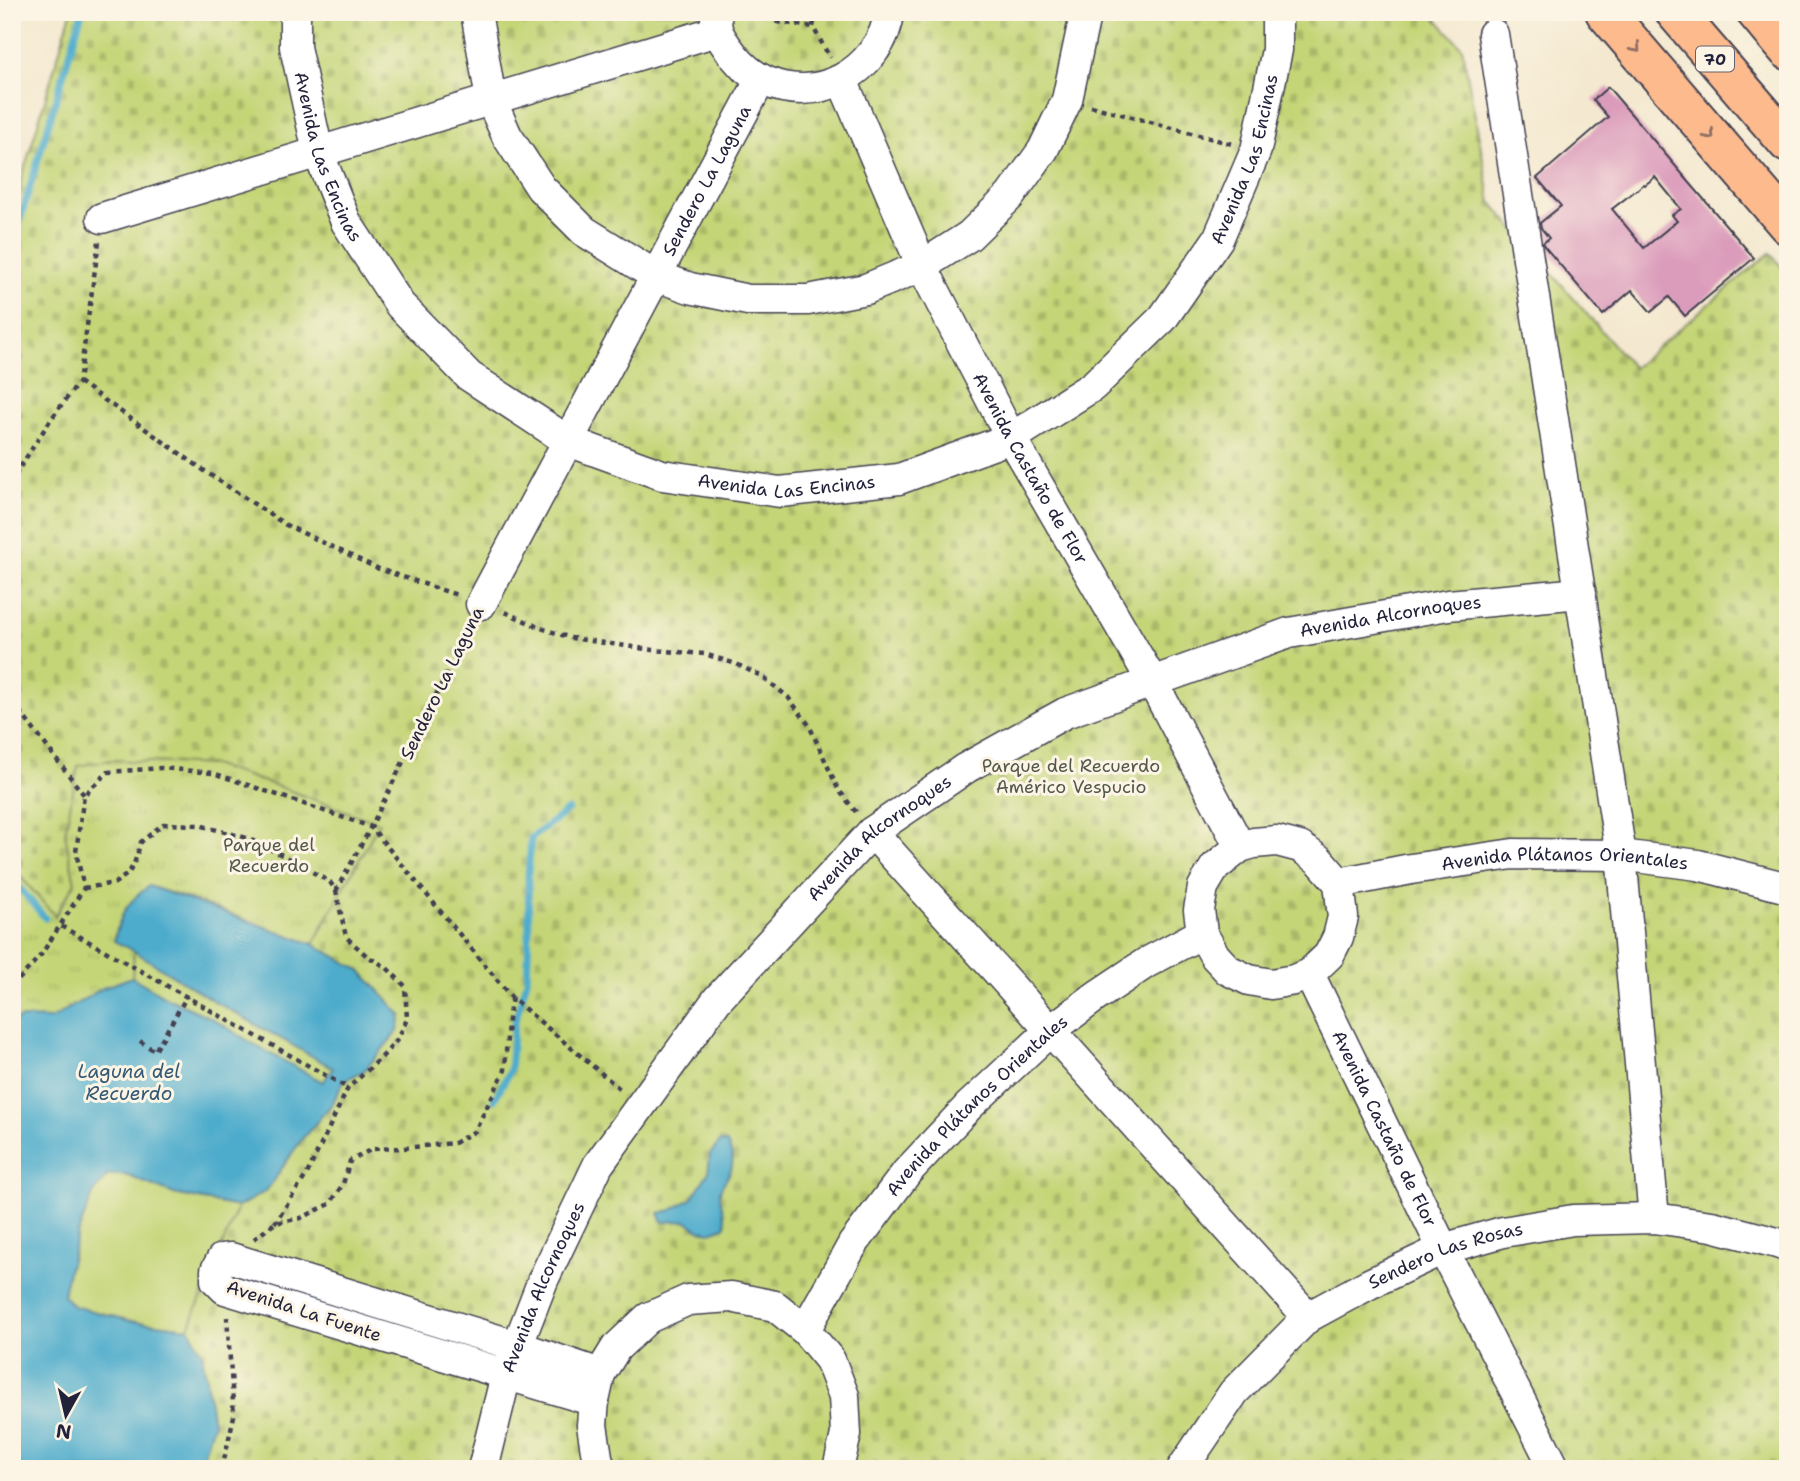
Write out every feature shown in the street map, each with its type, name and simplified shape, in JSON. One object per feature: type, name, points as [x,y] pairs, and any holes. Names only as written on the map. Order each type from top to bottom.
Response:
[{"type":"main road","points":[[1605,12],[1788,225]]},
{"type":"main road","name":"70","points":[[1675,12],[1788,143]]},
{"type":"main road","points":[[1756,12],[1788,50]]},
{"type":"lane","name":"Avenida Las Encinas","points":[[295,12],[295,47],[318,152],[346,222],[400,305],[469,376],[568,441],[662,475],[780,492],[899,479],[1012,438],[1093,386],[1163,318],[1218,239],[1256,150],[1277,50],[1277,12]]},
{"type":"lane","points":[[476,12],[491,100],[507,136],[541,188],[584,231],[656,276],[690,288],[748,300],[808,300],[866,289],[922,266],[969,236],[1010,196],[1043,150],[1067,100],[1084,12]]},
{"type":"lane","points":[[102,218],[491,100],[717,21],[727,47],[741,65],[761,79],[788,88],[815,89],[842,80],[864,64],[880,43],[889,12]]},
{"type":"lane","points":[[1493,34],[1621,855],[1654,1218]]},
{"type":"lane","name":"Sendero La Laguna","points":[[481,604],[761,79]]},
{"type":"lane","name":"Avenida Castaño de Flor","points":[[842,80],[922,266],[1012,438],[1152,681],[1240,847]]},
{"type":"lane","name":"Avenida Alcornoques","points":[[482,1469],[506,1375],[542,1280],[598,1165],[717,1000],[872,832],[966,768],[1065,713],[1289,633],[1448,605],[1581,593]]},
{"type":"lane","points":[[872,832],[1308,1317]]},
{"type":"lane","points":[[1277,841],[1300,847],[1319,860],[1339,883],[1343,917],[1338,937],[1329,955],[1309,974],[1294,980],[1271,984],[1249,980],[1228,970],[1214,956],[1202,933],[1199,910],[1203,887],[1215,867],[1240,847],[1277,841]]},
{"type":"lane","name":"Avenida Plátanos Orientales","points":[[1339,883],[1513,854],[1621,855],[1698,865],[1788,888]]},
{"type":"lane","name":"Avenida Plátanos Orientales","points":[[805,1330],[853,1244],[907,1172],[978,1097],[1051,1030],[1098,995],[1146,963],[1202,933]]},
{"type":"lane","name":"Avenida Castaño de Flor","points":[[1309,974],[1443,1249],[1555,1469]]},
{"type":"lane","name":"Sendero Las Rosas","points":[[1181,1469],[1234,1392],[1308,1317],[1368,1284],[1443,1249],[1503,1232],[1573,1220],[1654,1218],[1712,1226],[1788,1247]]},
{"type":"lane","name":"Avenida La Fuente","points":[[231,1258],[517,1346],[597,1387],[506,1375],[225,1289],[216,1280],[216,1270],[222,1259],[231,1258]]},
{"type":"lane","points":[[602,1469],[598,1463],[592,1425],[597,1387],[616,1348],[648,1318],[688,1300],[731,1297],[775,1306],[805,1330],[830,1360],[844,1396],[846,1434],[838,1469]]},
{"type":"path","points":[[779,12],[777,22],[813,27],[816,12]]},
{"type":"path","points":[[1067,100],[1256,150]]},
{"type":"path","points":[[12,485],[17,472],[44,430],[79,382],[102,218]]},
{"type":"path","points":[[79,382],[209,474],[286,524],[379,569],[494,607],[571,638],[653,650],[704,654],[736,664],[763,677],[788,696],[808,725],[838,789],[872,832]]},
{"type":"path","name":"Sendero La Laguna","points":[[336,891],[371,827],[481,604]]},
{"type":"path","points":[[12,693],[22,713],[84,795]]},
{"type":"path","points":[[12,987],[41,955],[84,888],[76,852],[84,795],[108,772],[161,768],[214,773],[371,827],[513,998],[640,1106]]},
{"type":"path","points":[[84,888],[115,883],[129,873],[141,842],[163,824],[199,825],[247,838],[330,882],[336,891],[346,937],[367,956],[386,967],[405,986],[407,1019],[398,1039],[348,1088],[307,1174],[275,1223],[231,1258]]},
{"type":"path","points":[[61,926],[348,1088]]},
{"type":"path","points":[[140,1041],[155,1051],[187,996]]},
{"type":"path","points":[[275,1223],[301,1218],[330,1204],[343,1184],[350,1161],[372,1149],[454,1143],[475,1131],[505,1070],[508,1020],[513,998]]},
{"type":"path","points":[[222,1469],[234,1416],[225,1289]]},
{"type":"green space","name":"Parque del Recuerdo Américo Vespucio","points":[[71,12],[1430,12],[1462,47],[1491,202],[1633,368],[1770,253],[1788,274],[1788,1469],[199,1469],[213,1424],[202,1353],[189,1328],[238,1207],[266,1191],[302,1139],[332,1104],[344,1081],[365,1070],[392,1004],[360,970],[313,944],[379,823],[65,833],[75,883],[54,916],[12,867],[12,211]]},
{"type":"green space","name":"Parque del Recuerdo","points":[[111,760],[212,765],[379,823],[313,944],[149,886],[126,909],[114,940],[134,951],[132,977],[103,988],[51,1019],[21,1018],[12,1022],[12,867],[55,916],[75,883],[65,833],[78,766]]},
{"type":"green space","points":[[134,951],[214,1001],[333,1068],[324,1083],[211,1018],[167,998],[132,977]]},
{"type":"green space","points":[[108,1175],[126,1175],[174,1194],[238,1207],[189,1328],[131,1321],[73,1306],[63,1295],[77,1235],[93,1193]]},
{"type":"water","name":"Laguna del Recuerdo","points":[[149,886],[313,944],[360,970],[401,1015],[398,1031],[365,1070],[344,1081],[332,1104],[302,1139],[266,1191],[238,1207],[174,1194],[126,1175],[108,1175],[93,1194],[77,1235],[63,1295],[73,1306],[131,1321],[189,1328],[202,1353],[213,1424],[199,1469],[18,1469],[12,1459],[12,1022],[21,1018],[51,1019],[103,988],[132,977],[167,998],[211,1018],[323,1082],[333,1068],[114,941],[125,909]]},
{"type":"water","points":[[720,1142],[727,1143],[732,1160],[732,1167],[720,1192],[726,1226],[711,1232],[699,1230],[687,1221],[663,1222],[659,1213],[672,1210],[692,1198],[708,1173],[710,1154]]},
{"type":"building","points":[[1608,87],[1754,258],[1685,316],[1669,297],[1651,312],[1632,290],[1603,315],[1544,246],[1543,243],[1549,238],[1540,223],[1561,206],[1537,178],[1608,117],[1593,100]],"holes":[[[1655,177],[1681,209],[1672,215],[1677,221],[1644,248],[1612,209]]]},
{"type":"waterway","points":[[12,247],[82,12]]},
{"type":"waterway","points":[[494,1100],[510,1071],[514,1024],[527,980],[531,838],[568,810]]},
{"type":"waterway","points":[[12,879],[45,918]]}]
